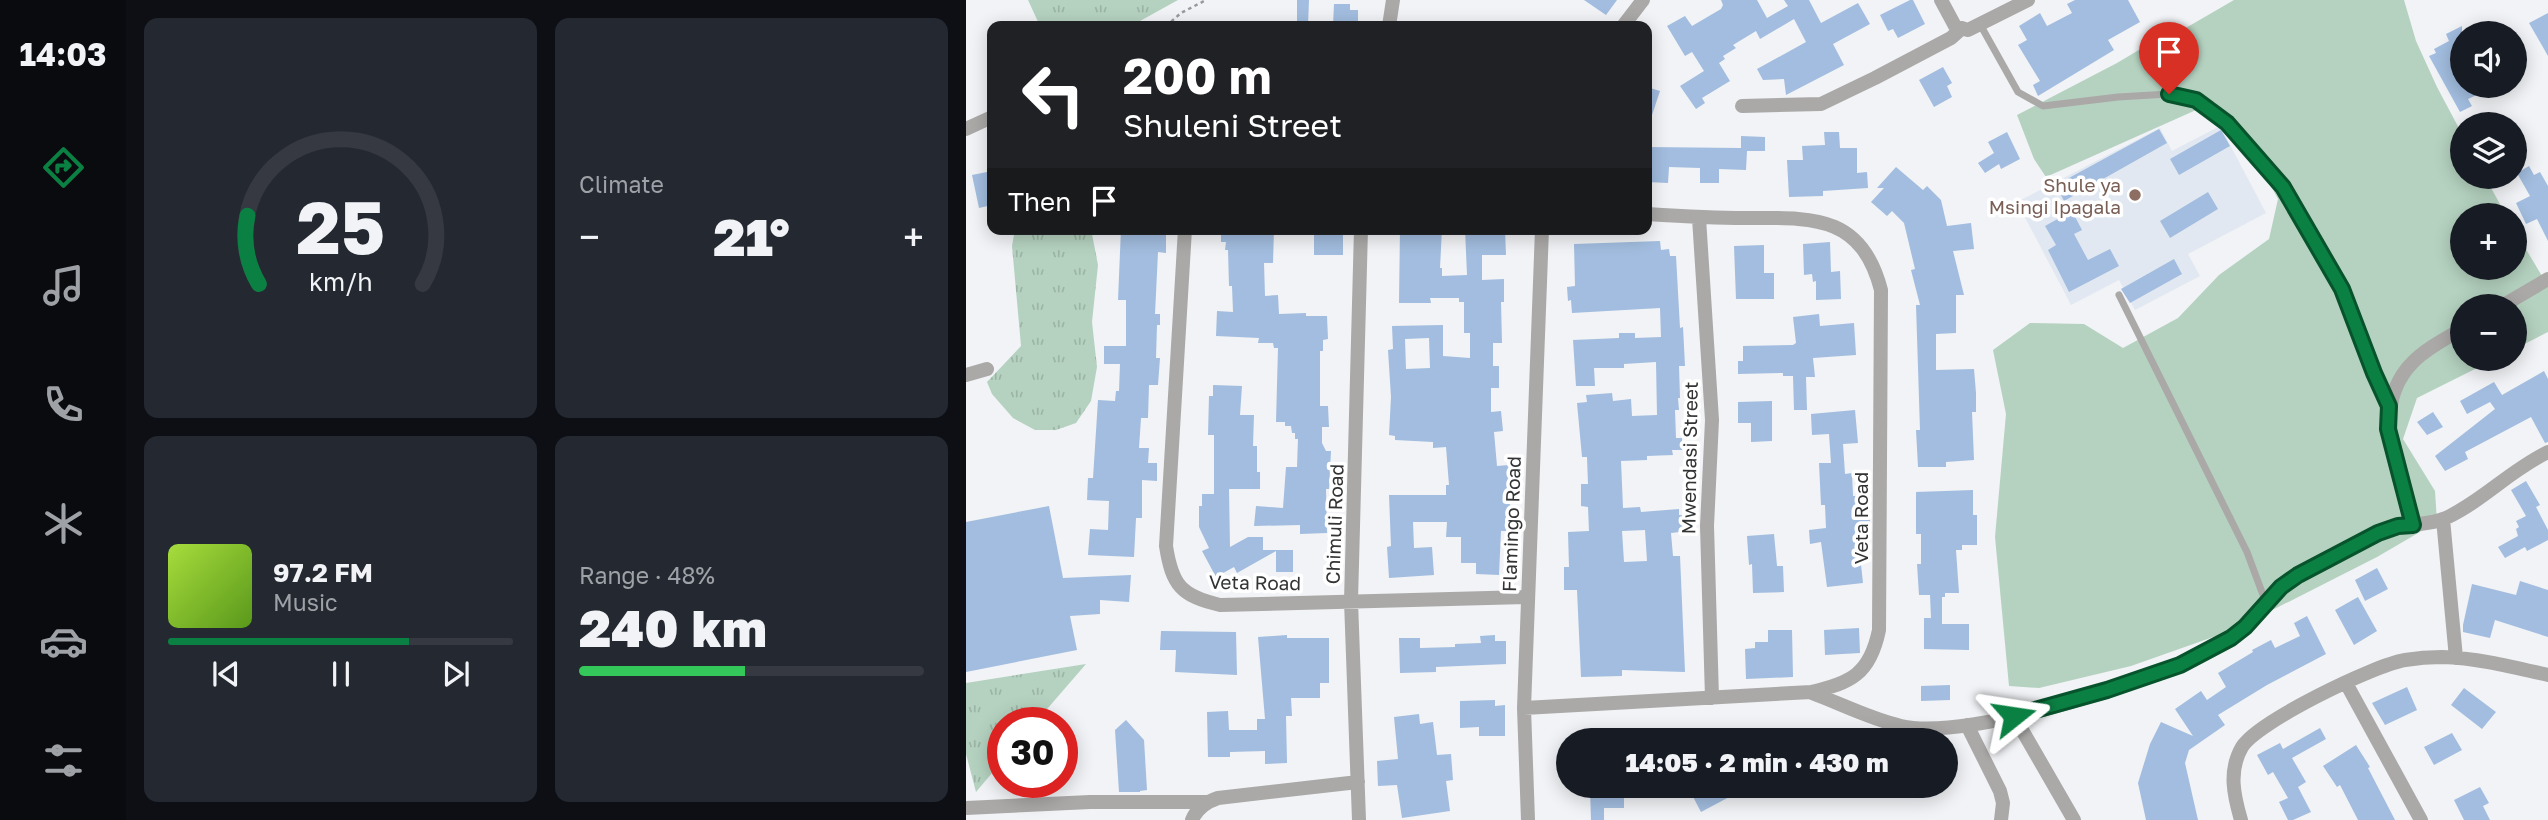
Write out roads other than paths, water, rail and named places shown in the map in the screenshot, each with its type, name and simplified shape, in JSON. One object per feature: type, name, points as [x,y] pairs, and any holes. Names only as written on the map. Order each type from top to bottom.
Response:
[{"type":"street","points":[[1390,21],[1393,0]]},
{"type":"street","points":[[1941,0],[1949,18],[1961,29],[1969,30],[2028,0]]},
{"type":"street","points":[[1626,21],[1640,1]]},
{"type":"street","points":[[1742,106],[1821,104],[1951,38],[1961,29]]},
{"type":"street","points":[[966,129],[987,119]]},
{"type":"street","name":"Veta Road","points":[[1524,708],[1811,692],[1849,681],[1868,663],[1875,647],[1879,630],[1881,290],[1876,271],[1863,247],[1850,235],[1828,223],[1805,218],[1699,218],[1652,214]]},
{"type":"street","name":"Mwendasi Street","points":[[1699,218],[1712,420],[1707,526],[1712,698]]},
{"type":"street","name":"Veta Road","points":[[1185,235],[1166,546],[1169,566],[1183,590],[1196,600],[1220,605],[1528,597]]},
{"type":"street","name":"Chimuli Road","points":[[1359,820],[1351,601],[1361,235]]},
{"type":"street","name":"Flamingo Road","points":[[1528,820],[1524,708],[1542,235]]},
{"type":"street","points":[[2522,294],[2548,279]]},
{"type":"street","points":[[2413,525],[2388,429],[2389,406],[2397,382],[2413,362],[2450,336]]},
{"type":"street","points":[[966,375],[987,369]]},
{"type":"street","points":[[1811,692],[1902,726],[1948,728],[2014,716],[2107,690],[2180,665],[2231,638],[2245,627],[2281,587],[2298,575],[2378,533],[2398,526],[2443,519],[2478,499],[2518,467],[2548,453]]},
{"type":"street","points":[[2443,519],[2456,658]]},
{"type":"street","points":[[2241,820],[2232,780],[2242,748],[2262,726],[2365,672],[2404,660],[2442,657],[2490,662],[2548,675]]},
{"type":"street","points":[[2346,683],[2421,820]]},
{"type":"street","points":[[2014,716],[2074,820]]},
{"type":"street","points":[[1967,725],[2000,791],[2003,803],[2001,820]]},
{"type":"street","points":[[1192,820],[1197,810],[1218,798],[1357,782]]},
{"type":"street","points":[[966,808],[1090,802],[1207,802]]},
{"type":"lane","points":[[1981,26],[2018,92],[2043,106],[2169,94],[2196,100],[2227,123],[2283,187],[2342,289],[2389,406]]},
{"type":"lane","points":[[2119,295],[2247,552],[2266,603]]},
{"type":"place","name":"Shule ya Msingi Ipagala","points":[[2135,195]]}]
